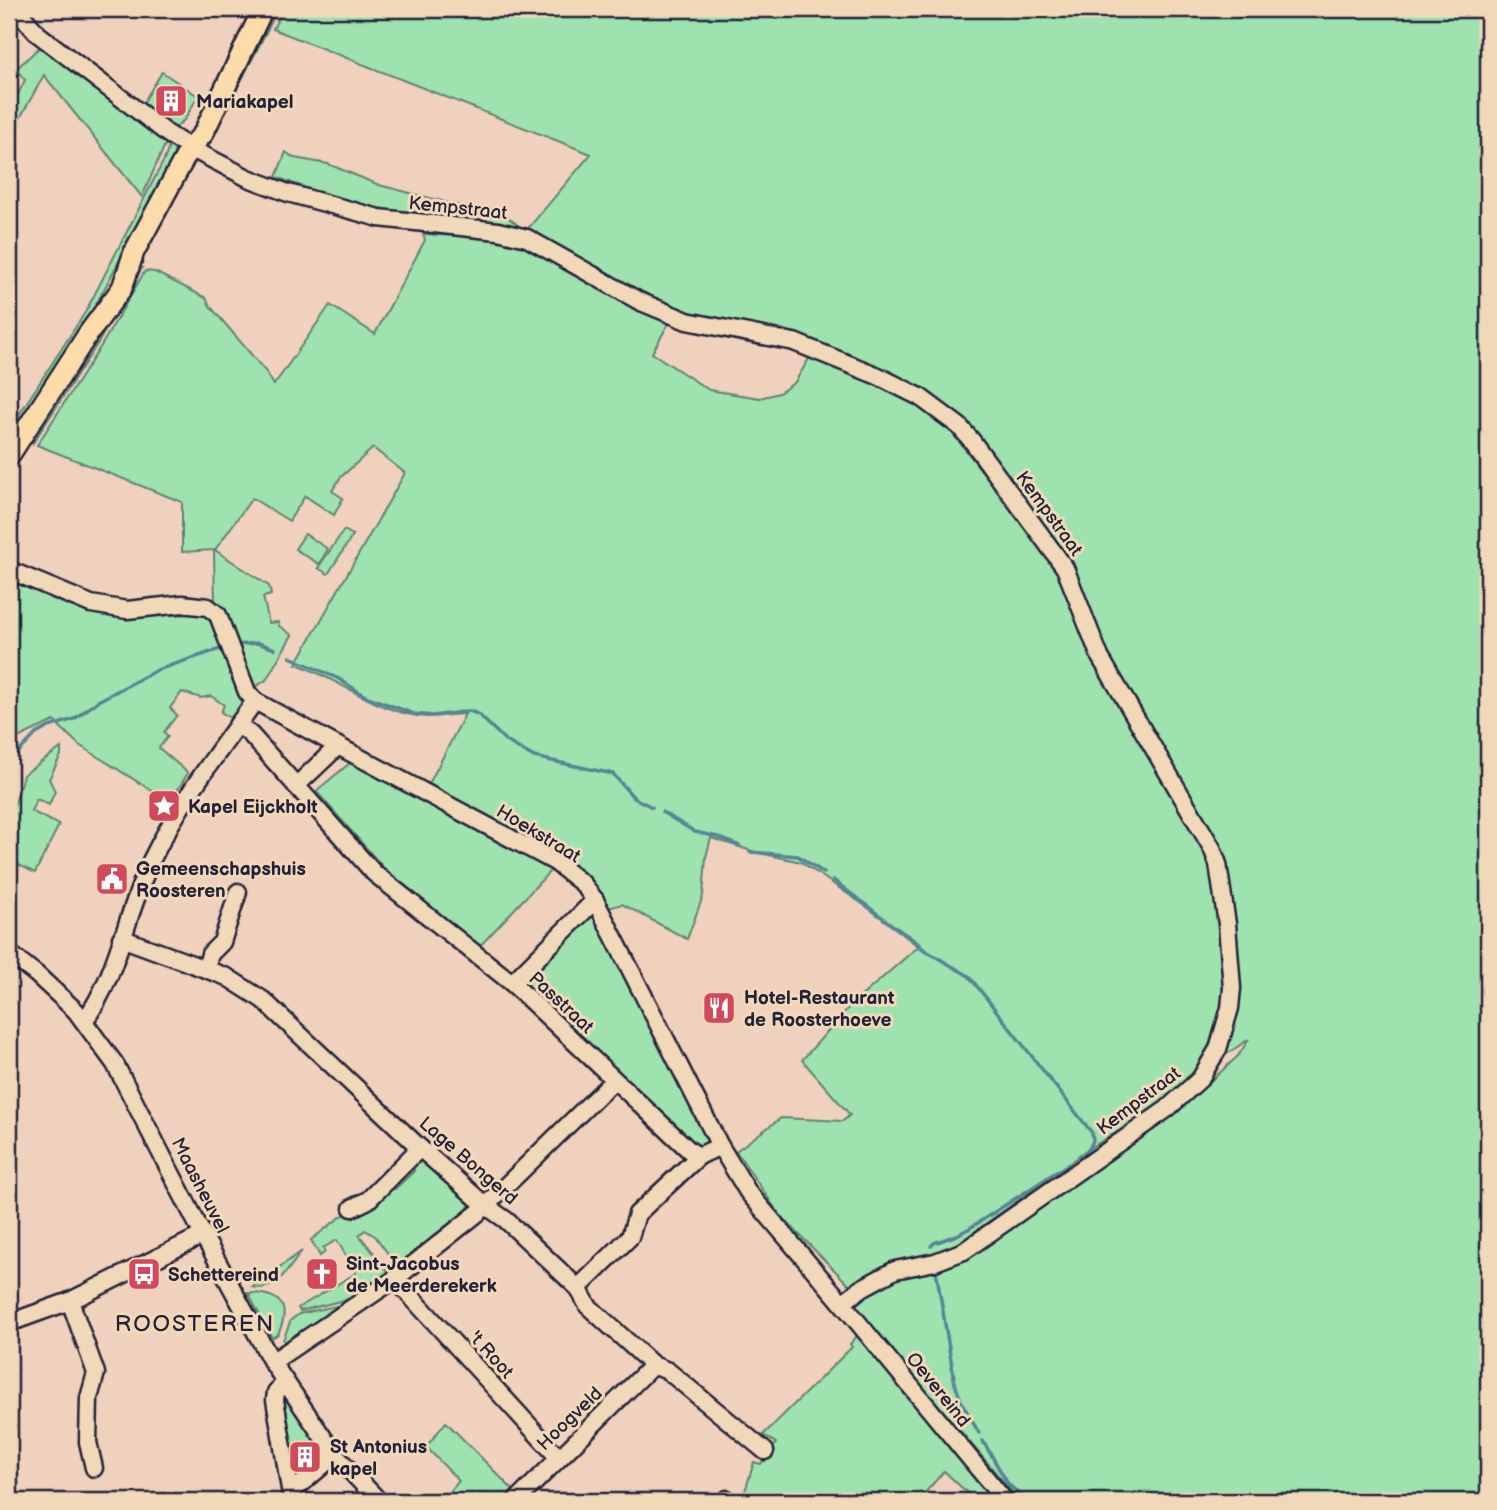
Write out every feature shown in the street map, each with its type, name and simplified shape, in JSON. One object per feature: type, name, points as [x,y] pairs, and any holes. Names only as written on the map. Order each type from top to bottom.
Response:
[{"type":"main road","points":[[9,456],[88,334],[98,308],[122,264],[134,252],[190,148],[203,134],[263,9]]},
{"type":"street","points":[[16,9],[34,29]]},
{"type":"street","points":[[9,14],[34,29]]},
{"type":"street","name":"Kempstraat","points":[[34,29],[76,65],[190,148],[262,185],[390,220],[498,230],[521,236],[540,244],[639,301],[687,321],[794,342],[920,397],[959,426],[1065,568],[1100,657],[1204,832],[1218,864],[1232,973],[1225,1028],[1218,1049],[1200,1079],[1167,1110],[964,1251],[935,1262],[895,1270],[862,1288],[842,1303]]},
{"type":"street","points":[[9,570],[91,604],[127,610],[182,604],[208,607],[218,615],[247,692],[254,701],[195,786],[152,859],[134,901],[101,996],[84,1021]]},
{"type":"street","name":"Hoekstraat","points":[[254,701],[555,862],[583,884],[595,900],[720,1146]]},
{"type":"street","name":"Passtraat","points":[[238,724],[251,735],[374,873],[512,983],[689,1150],[699,1156]]},
{"type":"street","points":[[296,786],[338,746]]},
{"type":"street","points":[[205,969],[210,954],[222,942],[239,892]]},
{"type":"street","points":[[512,983],[595,900]]},
{"type":"street","name":"Lage Bongerd","points":[[121,938],[227,977],[263,1000],[420,1148],[486,1206],[506,1220],[578,1288],[588,1306],[653,1366],[668,1371],[765,1451]]},
{"type":"street","name":"Maasheuvel","points":[[9,953],[36,974],[84,1021],[115,1064],[272,1362],[335,1455],[379,1501]]},
{"type":"street","points":[[272,1362],[395,1279],[486,1206],[614,1080]]},
{"type":"street","points":[[578,1288],[630,1237],[637,1214],[699,1156],[720,1146],[748,1192],[842,1303]]},
{"type":"street","points":[[352,1208],[368,1199],[420,1148]]},
{"type":"street","points":[[9,1323],[70,1301],[203,1235]]},
{"type":"street","name":"'t Root","points":[[395,1279],[558,1457]]},
{"type":"street","points":[[70,1301],[96,1373],[89,1398],[88,1442],[94,1468]]},
{"type":"street","name":"Oevereind","points":[[842,1303],[1005,1501]]},
{"type":"street","name":"Hoogveld","points":[[516,1501],[653,1366]]},
{"type":"street","points":[[285,1383],[276,1392],[275,1400],[291,1495]]},
{"type":"street","points":[[291,1495],[335,1455]]},
{"type":"green space","points":[[271,9],[278,9],[222,118],[218,116]]},
{"type":"green space","points":[[283,9],[1488,9],[1488,1501],[1020,1501],[857,1310],[855,1301],[891,1278],[960,1260],[1104,1158],[1178,1111],[1238,1056],[1249,1039],[1218,1060],[1234,1008],[1237,965],[1229,895],[1211,832],[1114,670],[1068,562],[963,424],[937,401],[810,342],[781,332],[709,319],[670,321],[652,353],[709,390],[760,398],[779,393],[795,382],[810,357],[903,398],[952,433],[1065,577],[1107,679],[1206,845],[1215,866],[1227,956],[1228,996],[1223,1020],[1202,1070],[1159,1108],[1095,1145],[956,1245],[940,1253],[898,1263],[852,1288],[779,1214],[736,1151],[781,1118],[843,1121],[850,1115],[802,1060],[849,1007],[921,944],[801,862],[755,852],[711,838],[706,857],[703,896],[687,939],[622,904],[608,908],[588,880],[573,865],[429,784],[465,714],[427,717],[392,710],[296,664],[405,473],[373,448],[340,478],[332,491],[343,498],[334,515],[305,496],[289,521],[252,498],[215,550],[269,586],[271,595],[263,597],[269,623],[278,622],[279,626],[292,635],[266,680],[252,689],[222,613],[215,605],[214,550],[182,552],[182,502],[37,445],[101,346],[145,271],[155,272],[206,298],[274,385],[330,305],[375,334],[425,240],[423,234],[504,239],[525,231],[506,226],[378,214],[276,177],[286,152],[294,158],[328,164],[379,185],[457,205],[499,211],[526,231],[591,154],[273,29]]},
{"type":"green space","points":[[43,44],[168,138],[142,197],[44,75],[9,138],[9,113],[25,80],[16,69]]},
{"type":"green space","points":[[162,72],[198,96],[185,119],[172,131],[140,108]]},
{"type":"green space","points":[[171,141],[175,148],[173,159],[91,314],[9,443],[9,430],[86,311],[165,158]]},
{"type":"green space","points":[[136,268],[142,268],[98,343],[33,443],[33,434]]},
{"type":"green space","points":[[344,530],[353,535],[328,574],[318,568]]},
{"type":"green space","points":[[305,534],[328,549],[319,564],[295,549]]},
{"type":"green space","points":[[9,579],[83,610],[137,615],[208,614],[214,618],[242,703],[232,719],[221,712],[224,705],[211,696],[201,698],[182,692],[170,708],[177,715],[164,732],[168,736],[159,748],[188,773],[170,802],[79,745],[54,721],[9,742]]},
{"type":"green space","points":[[61,748],[61,755],[49,779],[55,791],[49,805],[37,799],[31,811],[59,825],[35,873],[9,860],[9,817],[23,775]]},
{"type":"green space","points":[[359,762],[552,869],[479,947],[383,867],[316,791],[350,763]]},
{"type":"green space","points":[[587,914],[594,914],[707,1134],[708,1141],[703,1147],[699,1147],[539,1002],[523,979]]},
{"type":"green space","points":[[420,1154],[472,1201],[466,1211],[433,1236],[432,1243],[392,1270],[390,1266],[394,1262],[375,1236],[365,1230],[359,1235],[389,1272],[352,1298],[300,1311],[298,1308],[356,1273],[337,1240],[323,1248],[325,1252],[320,1256],[311,1240],[364,1201],[376,1194],[395,1189],[414,1171],[413,1162]]},
{"type":"green space","points":[[302,1251],[275,1283],[261,1288],[252,1287]]},
{"type":"green space","points":[[248,1293],[267,1295],[283,1307],[282,1323],[278,1334],[272,1338]]},
{"type":"green space","points":[[350,1303],[286,1344],[283,1340],[291,1320],[299,1314]]},
{"type":"green space","points":[[857,1336],[996,1501],[976,1501],[944,1471],[918,1501],[742,1501],[754,1462],[761,1464],[776,1443],[763,1435],[852,1347],[850,1344]]},
{"type":"green space","points":[[282,1392],[323,1451],[311,1461],[306,1452],[300,1455],[304,1471],[297,1476],[294,1475]]},
{"type":"green space","points":[[446,1422],[514,1491],[503,1501],[442,1501],[459,1481],[426,1447]]},
{"type":"waterway","points":[[144,105],[167,121]]},
{"type":"waterway","points":[[236,645],[258,643],[275,649]]},
{"type":"waterway","points":[[9,762],[36,734],[49,727],[74,719],[98,701],[157,670],[223,648]]},
{"type":"waterway","points":[[290,657],[339,679],[365,696],[414,714],[433,716],[469,711],[478,714],[506,741],[534,757],[613,774],[634,798],[652,807]]},
{"type":"waterway","points":[[662,812],[695,832],[740,846]]},
{"type":"waterway","points":[[750,852],[798,856],[824,873]]},
{"type":"waterway","points":[[833,880],[926,951],[969,976],[1092,1133],[1093,1141],[1089,1149],[1079,1156]]},
{"type":"waterway","points":[[931,1246],[970,1228],[1067,1165]]},
{"type":"waterway","points":[[936,1270],[955,1384],[979,1433]]},
{"type":"waterway","points":[[983,1441],[1008,1484],[1027,1501]]},
{"type":"place","name":"Mariakapel","points":[[171,101]]},
{"type":"place","name":"Kapel Eijckholt","points":[[164,806]]},
{"type":"place","name":"Gemeenschapshuis Roosteren","points":[[112,879]]},
{"type":"place","name":"Hotel-Restaurant de Roosterhoeve","points":[[719,1008]]},
{"type":"place","name":"Schettereind","points":[[144,1274]]},
{"type":"place","name":"Sint-Jacobus de Meerderekerk","points":[[322,1274]]},
{"type":"place","name":"St Antonius kapel","points":[[305,1457]]},
{"type":"district","name":"ROOSTEREN","points":[[195,1323]]}]
